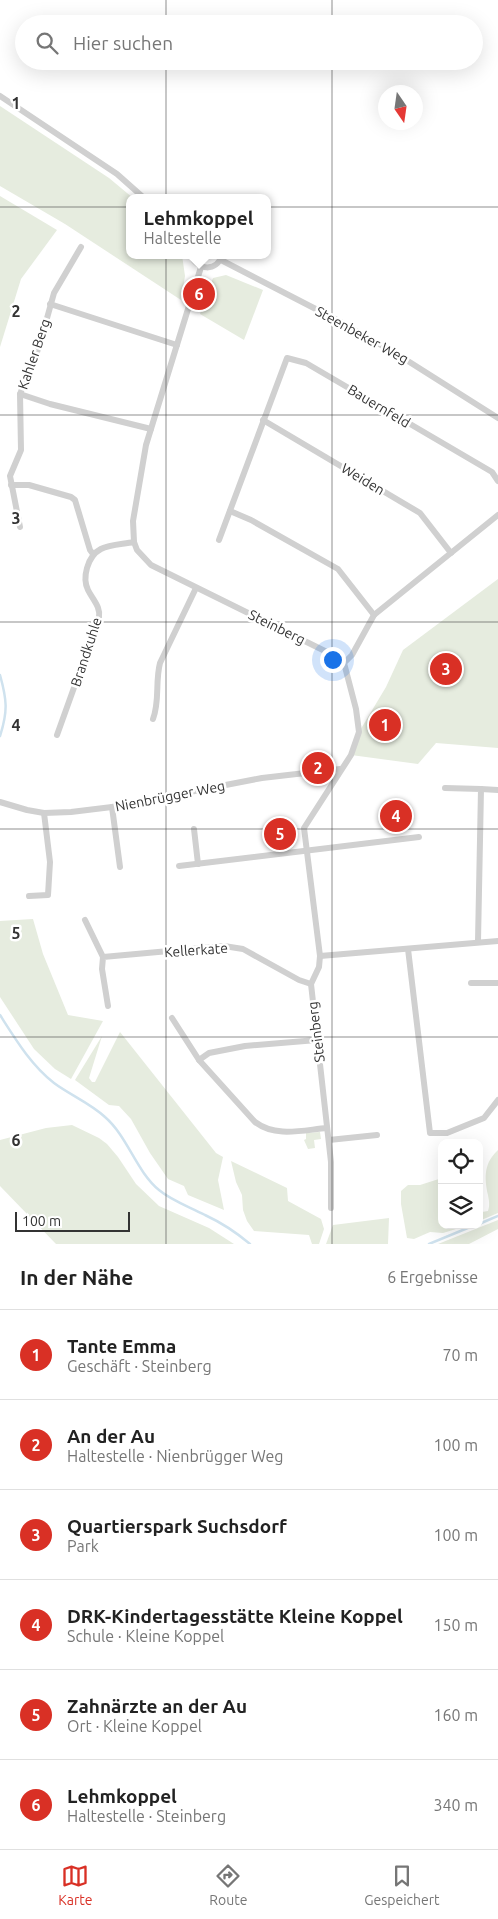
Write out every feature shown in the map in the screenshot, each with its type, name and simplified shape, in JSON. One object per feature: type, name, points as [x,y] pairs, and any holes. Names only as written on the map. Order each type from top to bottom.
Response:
[{"type":"street","points":[[0,96],[116,174],[139,194]]},
{"type":"street","name":"Kahler Berg","points":[[20,527],[10,476],[21,450],[20,394],[39,347],[54,293],[81,247]]},
{"type":"street","points":[[11,485],[29,485],[71,497],[75,500],[90,550],[93,554],[113,544],[134,542],[133,521],[146,445],[201,267],[193,259]]},
{"type":"street","name":"Steenbeker Weg","points":[[201,267],[209,268],[216,265],[220,259]]},
{"type":"street","name":"Steenbeker Weg","points":[[223,259],[400,356],[498,418]]},
{"type":"street","points":[[50,304],[177,345]]},
{"type":"street","name":"Bauernfeld","points":[[263,420],[287,358],[306,362],[492,472],[498,480]]},
{"type":"street","points":[[20,394],[50,404],[151,429]]},
{"type":"street","points":[[219,540],[263,420]]},
{"type":"street","name":"Weiden","points":[[263,420],[420,513],[450,553]]},
{"type":"street","points":[[230,511],[252,520],[338,569],[374,615]]},
{"type":"street","points":[[344,663],[352,656],[374,615],[498,515]]},
{"type":"street","name":"Steinberg","points":[[134,542],[142,558],[151,565],[338,658],[344,663],[356,710],[359,732],[351,755],[340,769],[304,828],[320,956],[318,967],[310,984],[332,1171],[331,1208]]},
{"type":"street","name":"Brandkuhle","points":[[57,735],[99,618],[99,609],[86,586],[86,569],[93,554]]},
{"type":"street","points":[[153,719],[157,708],[160,664],[196,588]]},
{"type":"street","name":"Nienbrügger Weg","points":[[0,802],[44,813],[112,808],[262,778],[340,769]]},
{"type":"street","points":[[445,788],[498,790]]},
{"type":"street","points":[[478,941],[482,789]]},
{"type":"street","points":[[112,808],[120,867]]},
{"type":"street","points":[[29,896],[48,894],[50,862],[44,813]]},
{"type":"street","points":[[194,829],[198,864]]},
{"type":"street","points":[[178,866],[419,837]]},
{"type":"street","points":[[85,920],[104,958],[102,969],[108,1006]]},
{"type":"street","points":[[320,956],[478,941],[498,941]]},
{"type":"street","name":"Kellerkate","points":[[104,958],[224,946],[243,949],[299,980],[310,984]]},
{"type":"street","points":[[408,949],[430,1132],[447,1133],[484,1118],[498,1100]]},
{"type":"street","points":[[471,983],[498,983]]},
{"type":"street","points":[[172,1018],[199,1060],[262,1128],[282,1132],[327,1128]]},
{"type":"street","points":[[199,1060],[209,1053],[245,1046],[317,1040]]},
{"type":"street","points":[[329,1140],[377,1135]]},
{"type":"shaded area","points":[[0,106],[109,178],[128,194],[126,194],[126,259],[183,259],[185,276],[181,300],[65,224],[0,186]]},
{"type":"shaded area","points":[[0,196],[57,230],[21,279],[0,347]]},
{"type":"shaded area","points":[[226,275],[263,290],[244,340],[200,314],[213,278]]},
{"type":"shaded area","points":[[498,579],[498,748],[436,743],[418,764],[351,755],[359,732],[386,687],[403,650]]},
{"type":"shaded area","points":[[33,919],[43,954],[68,1015],[103,1021],[71,1079],[55,1069],[34,1049],[0,997],[0,921]]},
{"type":"shaded area","points":[[120,1032],[216,1153],[223,1157],[218,1180],[224,1210],[188,1195],[184,1186],[168,1179],[150,1153],[131,1119],[119,1106],[109,1105],[75,1080],[102,1036],[89,1078],[92,1082],[95,1082]]},
{"type":"shaded area","points":[[72,1125],[107,1144],[136,1184],[159,1206],[209,1228],[234,1244],[56,1244],[0,1186],[0,1140],[46,1128]]},
{"type":"shaded area","points":[[320,1132],[321,1139],[314,1140],[315,1148],[308,1149],[304,1140],[306,1139],[306,1133]]},
{"type":"shaded area","points":[[498,1150],[498,1213],[483,1219],[483,1212],[489,1209],[486,1171],[493,1155]]},
{"type":"shaded area","points":[[231,1161],[287,1188],[288,1201],[321,1219],[324,1229],[319,1244],[312,1244],[309,1235],[254,1231],[247,1221],[243,1210],[242,1195],[236,1182]]},
{"type":"shaded area","points":[[438,1179],[438,1229],[456,1229],[443,1233],[430,1232],[414,1239],[407,1238],[401,1204],[401,1191],[408,1185],[420,1185]]},
{"type":"shaded area","points":[[389,1218],[388,1244],[326,1244],[333,1225]]},
{"type":"shaded area","points":[[498,1220],[498,1229],[469,1244],[438,1244],[476,1229],[483,1229],[483,1226]]},
{"type":"waterway","points":[[0,675],[6,706],[0,736]]},
{"type":"waterway","points":[[0,1015],[24,1052],[46,1076],[93,1107],[113,1125],[144,1173],[159,1190],[175,1201],[222,1224],[250,1244]]},
{"type":"waterway","points":[[483,1222],[498,1216]]},
{"type":"waterway","points":[[429,1244],[465,1229]]},
{"type":"place","name":"Lehmkoppel","points":[[199,294]]},
{"type":"place","name":"Quartierspark Suchsdorf","points":[[446,669]]},
{"type":"place","name":"Tante Emma","points":[[385,725]]},
{"type":"place","name":"An der Au","points":[[318,768]]},
{"type":"place","name":"DRK-Kindertagesstätte Kleine Koppel","points":[[396,816]]},
{"type":"place","name":"Zahnärzte an der Au","points":[[280,834]]}]
